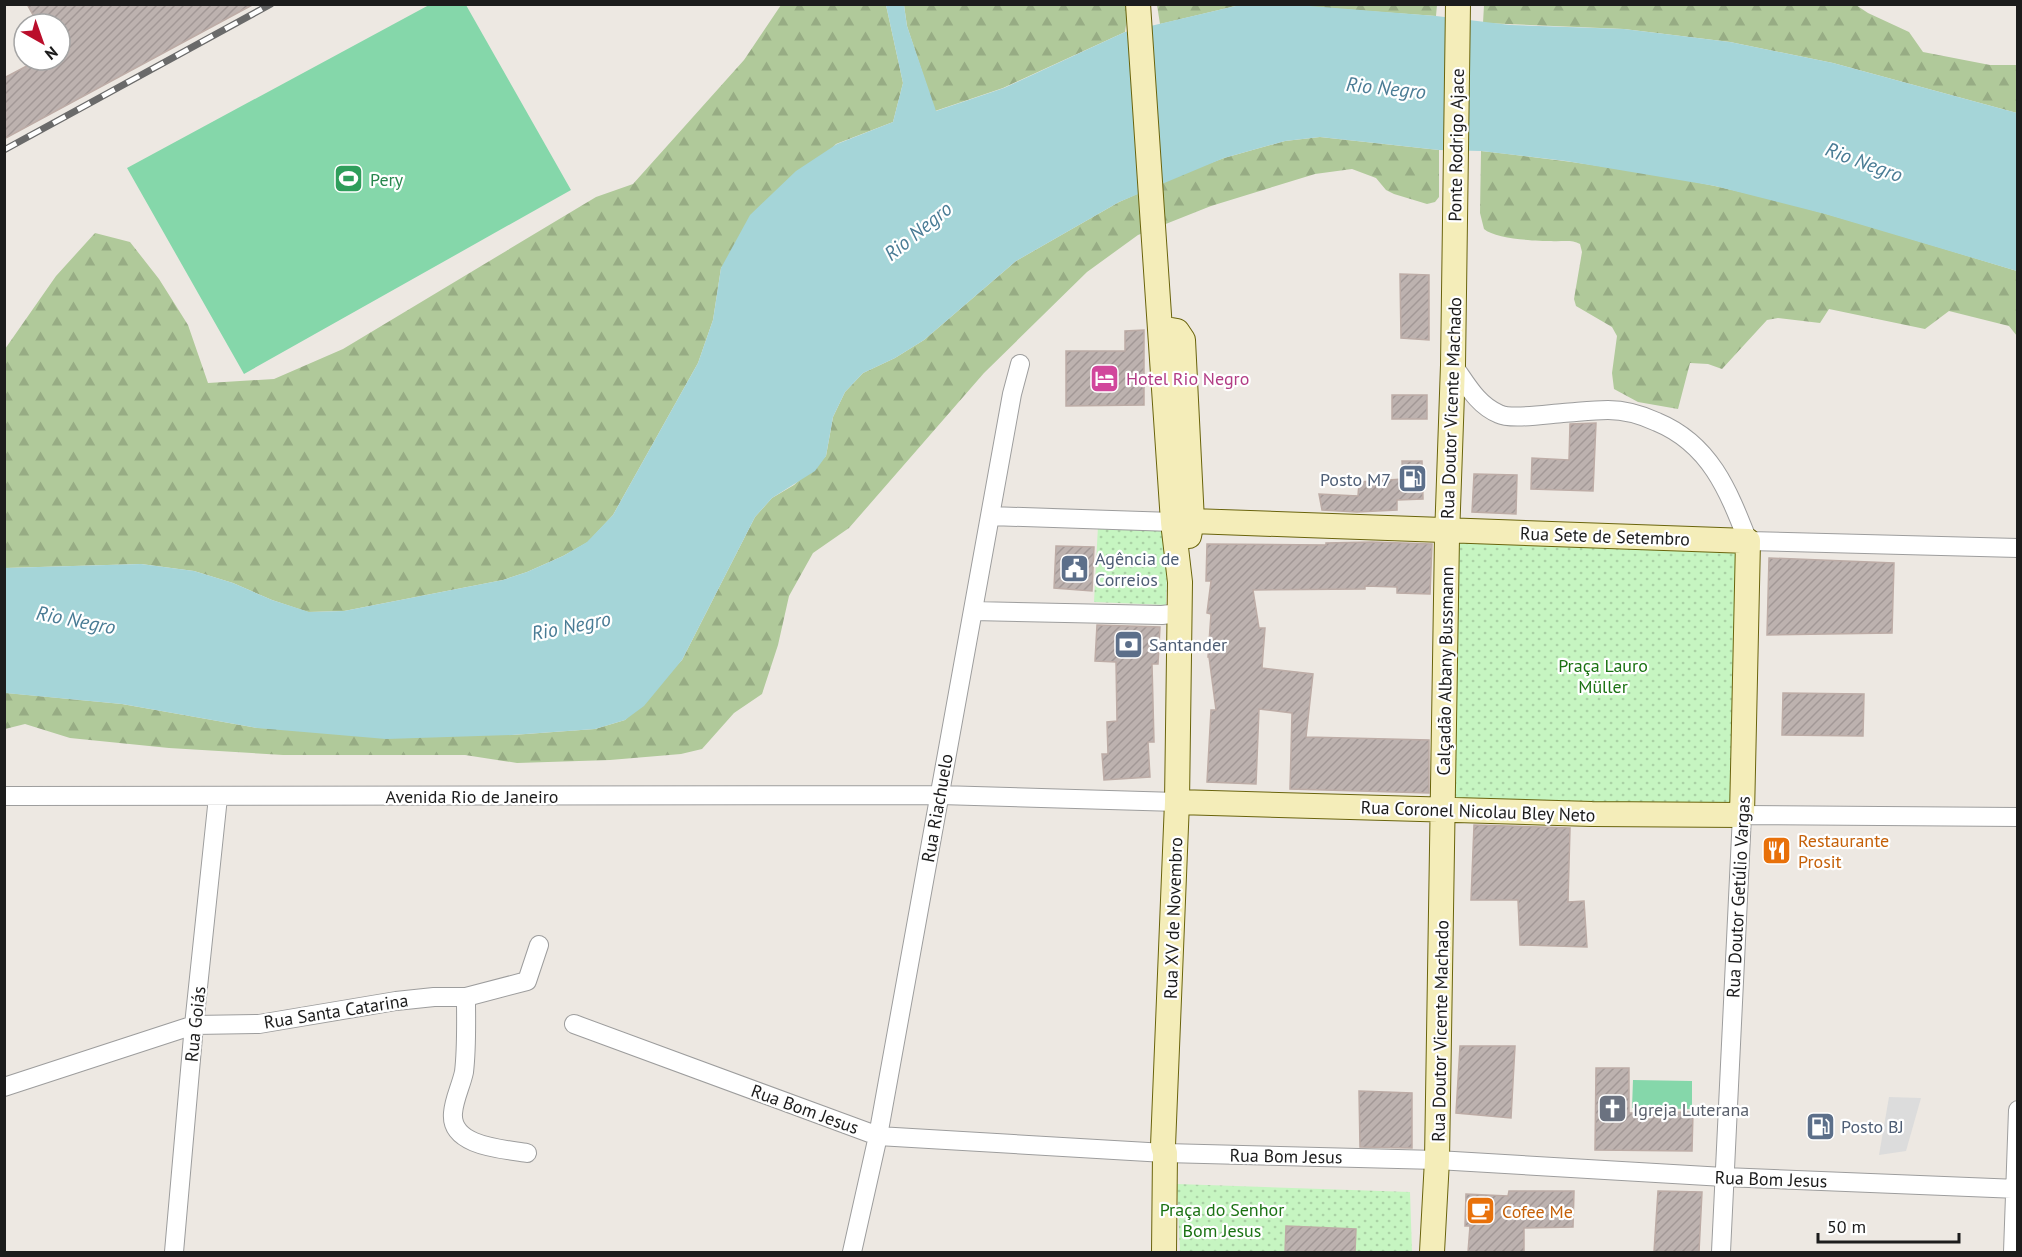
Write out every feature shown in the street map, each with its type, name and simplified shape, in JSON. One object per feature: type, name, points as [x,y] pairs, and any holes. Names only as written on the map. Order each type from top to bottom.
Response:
[{"type":"main road","name":"Rua XV de Novembro","points":[[1138,4],[1160,328],[1177,331],[1183,340],[1183,522],[1179,613],[1178,802],[1163,1146],[1165,1153],[1164,1252]]},
{"type":"main road","name":"Ponte Rodrigo Ajace","points":[[1454,285],[1458,4]]},
{"type":"main road","name":"Rua Doutor Vicente Machado","points":[[1447,531],[1454,285]]},
{"type":"main road","name":"Rua Sete de Setembro","points":[[1183,522],[1748,541]]},
{"type":"main road","name":"Calçadão Albany Bussmann","points":[[1444,810],[1447,531]]},
{"type":"main road","name":"Rua Doutor Getúlio Vargas","points":[[1742,815],[1748,541]]},
{"type":"main road","name":"Rua Coronel Nicolau Bley Neto","points":[[1178,802],[1592,814],[1742,815]]},
{"type":"main road","name":"Rua Doutor Vicente Machado","points":[[1432,1252],[1437,1160],[1444,810]]},
{"type":"street","name":"Rua Riachuelo","points":[[852,1252],[878,1136],[1012,394],[1020,364]]},
{"type":"street","points":[[1453,365],[1478,401],[1500,415],[1523,416],[1610,410],[1641,415],[1675,429],[1697,446],[1715,471],[1734,504],[1748,541]]},
{"type":"street","name":"Rua Sete de Setembro","points":[[990,516],[1183,522]]},
{"type":"street","name":"Rua Sete de Setembro","points":[[1748,541],[2018,548]]},
{"type":"street","points":[[973,611],[1162,615],[1179,613]]},
{"type":"street","name":"Rua Coronel Nicolau Bley Neto","points":[[939,795],[1178,802]]},
{"type":"street","name":"Avenida Rio de Janeiro","points":[[4,796],[939,795]]},
{"type":"street","name":"Rua Goiás","points":[[174,1252],[194,1025],[218,797]]},
{"type":"street","name":"Rua Coronel Nicolau Bley Neto","points":[[1742,815],[2018,817]]},
{"type":"street","name":"Rua Doutor Getúlio Vargas","points":[[1721,1252],[1742,815]]},
{"type":"street","name":"Rua Santa Catarina","points":[[4,1087],[194,1025],[259,1024],[396,1001],[434,997],[466,997],[527,981],[539,945]]},
{"type":"street","points":[[466,997],[466,1045],[463,1074],[452,1116],[458,1131],[471,1142],[527,1153]]},
{"type":"street","name":"Rua Bom Jesus","points":[[574,1024],[878,1136],[1165,1153],[1437,1160],[1724,1177],[2016,1189]]},
{"type":"street","points":[[2013,1252],[2018,1110]]},
{"type":"green space","name":"Pery","points":[[429,5],[466,5],[571,190],[244,374],[127,168]]},
{"type":"green space","points":[[781,5],[886,5],[903,83],[893,122],[836,144],[721,268],[713,320],[698,363],[613,515],[588,542],[563,556],[503,580],[344,611],[308,612],[233,583],[194,571],[141,564],[5,568],[5,349],[56,276],[95,233],[130,242],[159,279],[188,325],[208,383],[274,379],[343,349],[596,197],[633,184],[744,60]]},
{"type":"green space","points":[[904,5],[1129,5],[1125,32],[1003,88],[935,111],[907,26]]},
{"type":"green space","points":[[1157,5],[1240,5],[1160,24]]},
{"type":"green space","points":[[1285,5],[1437,5],[1436,16]]},
{"type":"green space","points":[[1484,5],[1856,5],[1909,32],[1923,52],[1990,65],[2017,65],[2017,113],[1833,63],[1730,42],[1624,29],[1483,23]]},
{"type":"green space","points":[[1320,137],[1439,150],[1439,197],[1435,202],[1427,204],[1394,194],[1386,190],[1376,178],[1352,169],[1315,174],[1211,206],[1138,235],[1087,272],[984,373],[849,528],[813,553],[789,596],[778,645],[762,694],[734,713],[702,749],[681,754],[610,760],[517,763],[465,755],[283,755],[169,748],[70,738],[25,724],[5,729],[4,693],[122,704],[258,728],[512,735],[595,729],[625,720],[682,660],[755,517],[772,498],[794,485],[826,456],[833,417],[845,392],[863,373],[895,358],[924,340],[1016,261],[1119,202],[1224,158],[1285,141]]},
{"type":"green space","points":[[1481,151],[1598,166],[1715,186],[1829,215],[2017,271],[2017,336],[2009,326],[1949,311],[1925,329],[1829,309],[1820,323],[1778,318],[1767,320],[1722,369],[1708,364],[1690,363],[1678,409],[1638,402],[1614,389],[1612,373],[1617,336],[1612,327],[1576,306],[1574,299],[1582,252],[1580,244],[1570,241],[1516,239],[1497,235],[1484,229],[1480,213]]},
{"type":"green space","points":[[1098,526],[1168,531],[1166,605],[1094,602]]},
{"type":"green space","name":"Praça Lauro Müller","points":[[1448,532],[1744,544],[1739,816],[1446,808]]},
{"type":"green space","points":[[1633,1080],[1692,1081],[1692,1109],[1632,1108]]},
{"type":"green space","name":"Praça do Senhor Bom Jesus","points":[[1177,1184],[1410,1192],[1412,1252],[1180,1252]]},
{"type":"shaded area","points":[[1889,1097],[1921,1098],[1906,1151],[1879,1155]]},
{"type":"water","name":"Rio Negro","points":[[1285,4],[1436,16],[1510,25],[1624,29],[1730,42],[1833,63],[2017,113],[2017,271],[1825,214],[1715,186],[1566,161],[1481,151],[1439,150],[1320,137],[1285,141],[1224,158],[1119,202],[1016,261],[924,340],[895,358],[863,373],[845,392],[833,417],[826,456],[815,471],[772,498],[755,517],[682,660],[644,706],[625,720],[595,729],[512,735],[386,739],[257,728],[122,704],[5,693],[5,568],[141,564],[194,571],[309,612],[344,611],[503,580],[563,556],[587,542],[613,515],[698,363],[713,320],[721,268],[750,215],[796,171],[837,144],[893,122],[903,83],[886,5],[904,5],[907,26],[936,111],[1004,88],[1125,32],[1240,5]]},
{"type":"building","points":[[27,4],[254,4],[4,139],[4,78],[15,72],[72,72],[72,12],[31,12]]},
{"type":"building","points":[[1400,274],[1429,275],[1429,340],[1401,338]]},
{"type":"building","name":"Hotel Rio Negro","points":[[1144,330],[1144,405],[1066,406],[1066,351],[1125,351],[1125,331]]},
{"type":"building","points":[[1392,395],[1427,395],[1427,419],[1392,419]]},
{"type":"building","points":[[1596,423],[1593,491],[1531,489],[1532,458],[1569,460],[1570,424]]},
{"type":"building","points":[[1402,461],[1422,461],[1423,499],[1397,500],[1397,510],[1357,512],[1322,510],[1319,494],[1358,496],[1359,482],[1403,479]]},
{"type":"building","points":[[1474,474],[1517,475],[1516,514],[1472,512]]},
{"type":"building","points":[[1326,543],[1432,544],[1430,594],[1397,593],[1397,587],[1365,586],[1365,589],[1253,590],[1259,628],[1265,628],[1262,668],[1313,674],[1306,737],[1429,740],[1429,793],[1290,789],[1292,713],[1259,709],[1256,784],[1207,782],[1211,710],[1216,710],[1208,657],[1211,614],[1207,613],[1211,581],[1206,581],[1207,544],[1326,545]]},
{"type":"building","name":"Agência de Correios","points":[[1056,546],[1094,547],[1092,591],[1054,588]]},
{"type":"building","points":[[1769,558],[1894,563],[1892,633],[1767,635]]},
{"type":"building","points":[[1097,625],[1160,627],[1158,664],[1152,664],[1154,742],[1148,742],[1150,777],[1104,780],[1102,754],[1108,754],[1107,722],[1117,721],[1116,662],[1095,661]]},
{"type":"building","points":[[1783,693],[1864,694],[1863,736],[1782,735]]},
{"type":"building","points":[[1474,825],[1570,828],[1568,902],[1584,901],[1587,947],[1520,945],[1518,900],[1471,900]]},
{"type":"building","points":[[1460,1046],[1515,1046],[1511,1118],[1456,1113]]},
{"type":"building","points":[[1596,1068],[1629,1068],[1629,1113],[1693,1112],[1692,1151],[1595,1150]]},
{"type":"building","points":[[1359,1091],[1412,1093],[1412,1148],[1360,1147]]},
{"type":"building","points":[[1509,1191],[1574,1191],[1573,1227],[1524,1228],[1524,1252],[1468,1252],[1470,1226],[1465,1226],[1466,1194],[1508,1196]]},
{"type":"building","points":[[1658,1191],[1702,1192],[1699,1252],[1654,1252]]},
{"type":"building","points":[[1286,1226],[1356,1229],[1355,1252],[1285,1252]]},
{"type":"railway","points":[[4,150],[271,4]]},
{"type":"place","name":"Pery","points":[[349,179]]},
{"type":"place","name":"Hotel Rio Negro","points":[[1105,378]]},
{"type":"place","name":"Posto M7","points":[[1412,479]]},
{"type":"place","name":"Agência de Correios","points":[[1074,568]]},
{"type":"place","name":"Santander","points":[[1128,644]]},
{"type":"place","name":"Restaurante Prosit","points":[[1777,850]]},
{"type":"place","name":"Igreja Luterana","points":[[1612,1109]]},
{"type":"place","name":"Posto BJ","points":[[1820,1126]]},
{"type":"place","name":"Cofee Me","points":[[1481,1211]]}]
